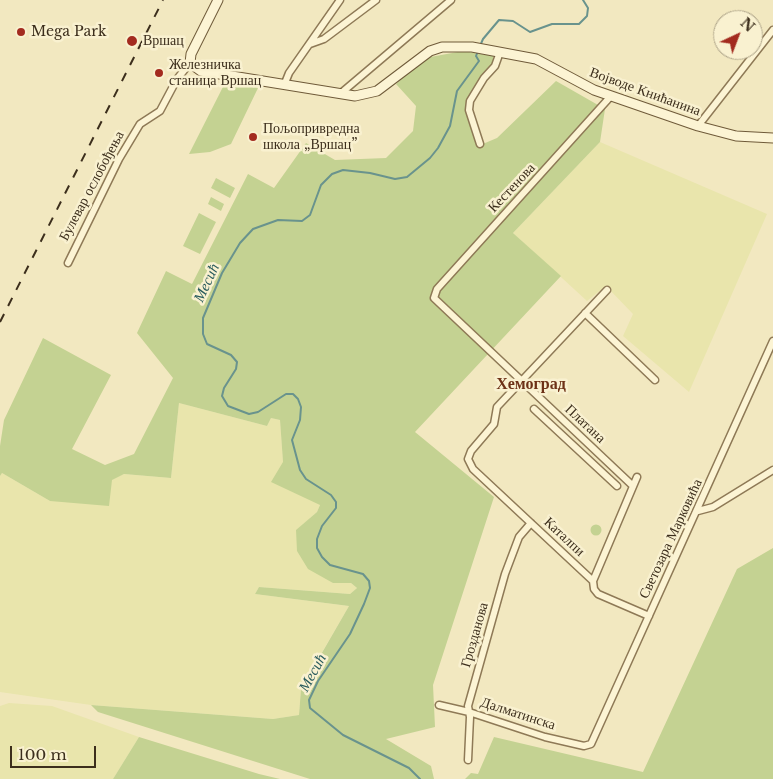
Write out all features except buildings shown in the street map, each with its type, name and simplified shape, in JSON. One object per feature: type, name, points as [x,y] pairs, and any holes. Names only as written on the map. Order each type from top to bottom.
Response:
[{"type":"street","name":"Булевар ослобођења","points":[[68,263],[119,159],[140,124],[160,111],[177,79],[190,63],[193,49],[218,0]]},
{"type":"street","points":[[285,83],[289,73],[340,0]]},
{"type":"street","points":[[310,44],[324,39],[376,0]]},
{"type":"street","points":[[340,94],[451,0]]},
{"type":"street","points":[[698,126],[773,30]]},
{"type":"street","name":"Војводе Книћанина","points":[[190,63],[201,71],[285,83],[355,96],[377,91],[430,51],[442,47],[472,47],[536,59],[612,96],[698,126],[736,136],[773,138]]},
{"type":"street","points":[[480,144],[469,110],[470,101],[480,84],[495,66],[500,52]]},
{"type":"street","name":"Кестенова","points":[[434,298],[437,289],[612,96]]},
{"type":"street","points":[[521,382],[607,290]]},
{"type":"street","name":"Платана","points":[[434,298],[633,486]]},
{"type":"street","points":[[585,313],[655,380]]},
{"type":"street","name":"Светозара Марковића","points":[[589,745],[593,742],[773,341]]},
{"type":"street","name":"Каталпи","points":[[521,382],[496,409],[494,424],[471,451],[469,462],[473,469],[593,581],[596,592],[603,598],[649,616]]},
{"type":"street","points":[[534,409],[617,486]]},
{"type":"street","points":[[590,461],[597,453]]},
{"type":"street","points":[[698,511],[713,507],[773,470]]},
{"type":"street","points":[[593,581],[637,477]]},
{"type":"street","name":"Грозданова","points":[[468,760],[468,706],[505,574],[519,537],[530,523]]},
{"type":"street","name":"Далматинска","points":[[440,705],[469,712],[545,737],[589,745]]},
{"type":"shaded area","points":[[600,142],[767,214],[689,392],[623,336],[633,314],[606,286],[587,301],[513,233]]},
{"type":"shaded area","points":[[179,403],[267,426],[271,418],[280,420],[283,462],[320,505],[317,512],[297,530],[333,583],[351,583],[357,588],[350,594],[259,587],[255,594],[349,606],[301,688],[299,715],[273,719],[91,705],[0,692],[0,476],[2,473],[50,501],[124,474],[171,478]]},
{"type":"shaded area","points":[[9,703],[52,706],[139,737],[113,779],[0,779],[0,706]]},
{"type":"green space","points":[[463,51],[493,56],[494,63],[482,76],[465,107],[478,146],[497,138],[556,81],[605,109],[600,142],[513,233],[561,276],[415,432],[494,497],[433,685],[435,727],[386,739],[431,766],[434,779],[310,779],[98,712],[91,705],[273,719],[299,715],[301,689],[349,606],[255,594],[259,587],[350,594],[357,588],[351,583],[333,583],[308,569],[297,551],[296,530],[317,512],[320,505],[271,482],[283,462],[280,420],[271,418],[267,426],[179,403],[171,478],[124,474],[112,480],[109,506],[50,501],[2,473],[0,476],[0,446],[4,420],[43,338],[111,375],[72,449],[105,465],[134,454],[173,378],[137,333],[166,271],[192,284],[248,174],[274,188],[306,143],[335,160],[386,158],[413,131],[416,106],[396,84],[425,58]]},
{"type":"green space","points":[[227,79],[258,88],[231,144],[210,152],[189,154]]},
{"type":"green space","points":[[216,178],[235,188],[230,198],[211,188]]},
{"type":"green space","points":[[211,197],[224,204],[221,211],[208,204]]},
{"type":"green space","points":[[199,213],[216,222],[200,254],[183,246]]},
{"type":"green space","points":[[596,524],[602,530],[596,536],[590,530]]},
{"type":"green space","points":[[773,548],[773,779],[465,779],[471,773],[478,774],[494,737],[643,772],[737,569]]},
{"type":"green space","points":[[139,737],[259,774],[280,779],[113,779]]},
{"type":"waterway","name":"Месић","points":[[480,46],[483,39],[499,20],[513,21],[530,32],[552,24],[579,24],[587,16],[588,8],[583,0]]},
{"type":"waterway","name":"Месић","points":[[420,779],[409,768],[343,735],[310,708],[309,700],[318,681],[350,634],[364,604],[370,588],[369,581],[363,574],[330,565],[317,548],[317,539],[322,526],[336,508],[336,502],[331,495],[306,479],[300,470],[292,440],[300,420],[301,407],[298,399],[293,394],[286,394],[258,412],[249,414],[228,406],[222,396],[224,388],[236,369],[237,362],[231,355],[207,344],[203,334],[203,318],[222,273],[240,243],[253,229],[278,220],[302,221],[310,215],[321,185],[332,174],[343,170],[370,173],[395,179],[407,177],[430,158],[450,126],[457,91],[479,61],[476,56],[478,51]]},
{"type":"railway","points":[[0,322],[163,0]]},
{"type":"place","name":"Mega Park","points":[[21,32]]},
{"type":"place","name":"Вршац","points":[[132,41]]},
{"type":"place","name":"Железничка станица Вршац","points":[[159,73]]},
{"type":"place","name":"Пољопривредна школа „Вршац”","points":[[253,137]]},
{"type":"district","name":"Хемоград","points":[[531,384]]}]
